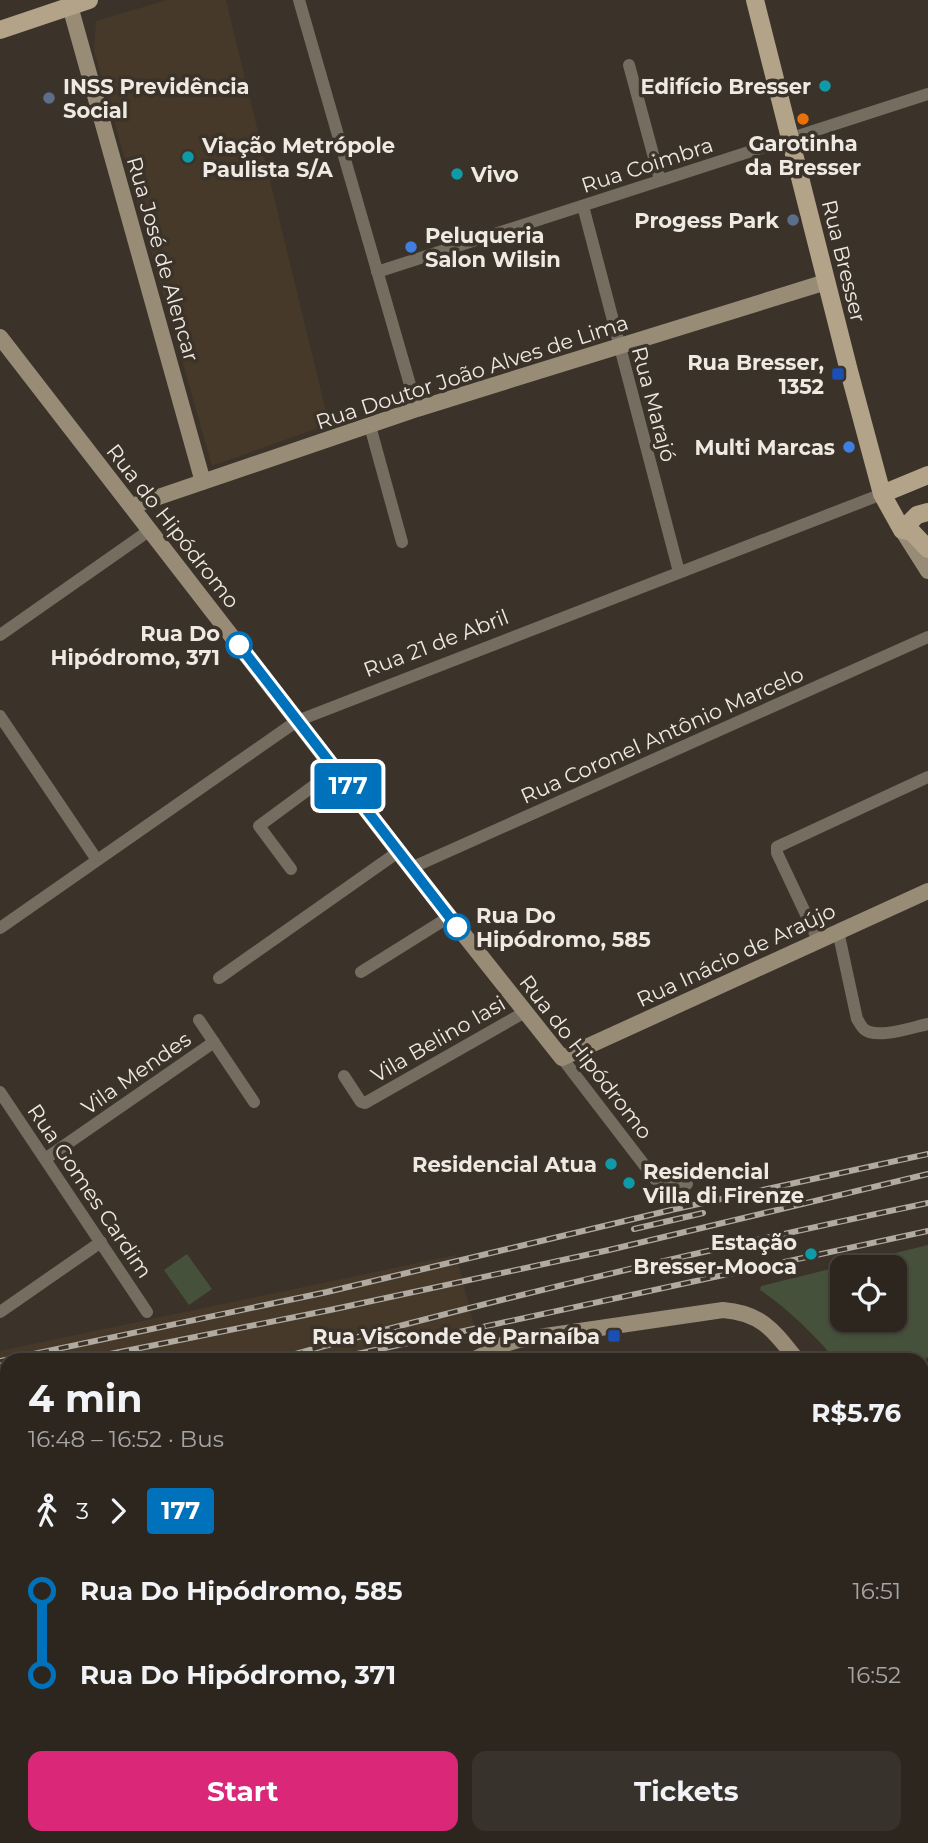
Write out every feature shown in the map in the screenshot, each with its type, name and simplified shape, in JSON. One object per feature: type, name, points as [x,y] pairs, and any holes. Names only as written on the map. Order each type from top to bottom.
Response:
[{"type":"main road","name":"Rua Bresser","points":[[755,0],[882,494],[902,530],[912,533],[928,549]]},
{"type":"main road","points":[[0,30],[82,2]]},
{"type":"main road","name":"Rua 21 de Abril","points":[[882,494],[928,475]]},
{"type":"main road","points":[[902,530],[917,515],[928,512]]},
{"type":"street","points":[[299,0],[417,410]]},
{"type":"street","name":"Rua José de Alencar","points":[[82,2],[204,482]]},
{"type":"street","points":[[629,65],[660,180]]},
{"type":"street","name":"Rua Coimbra","points":[[377,272],[928,94]]},
{"type":"street","name":"Rua Marajó","points":[[583,206],[679,572]]},
{"type":"street","name":"Rua Doutor João Alves de Lima","points":[[132,506],[417,410],[826,282]]},
{"type":"street","name":"Rua do Hipódromo","points":[[0,337],[654,1179],[666,1184],[687,1184]]},
{"type":"street","points":[[370,426],[402,542]]},
{"type":"street","name":"Rua 21 de Abril","points":[[0,928],[297,721],[882,494]]},
{"type":"street","points":[[0,635],[150,530]]},
{"type":"street","name":"Rua Bresser","points":[[902,530],[928,571]]},
{"type":"street","name":"Rua Coronel Antônio Marcelo","points":[[411,869],[928,637]]},
{"type":"street","points":[[0,716],[97,860]]},
{"type":"street","points":[[291,869],[259,825],[335,770]]},
{"type":"street","points":[[818,940],[777,853],[777,846],[928,777]]},
{"type":"street","points":[[219,978],[398,852]]},
{"type":"street","name":"Rua Inácio de Araújo","points":[[562,1058],[928,891]]},
{"type":"street","points":[[361,972],[449,917]]},
{"type":"street","points":[[838,932],[857,1018],[863,1028],[883,1034],[928,1024]]},
{"type":"street","name":"Vila Belino Iasi","points":[[344,1076],[360,1102],[365,1103],[525,1012]]},
{"type":"street","name":"Vila Mendes","points":[[199,1020],[254,1102]]},
{"type":"street","name":"Vila Mendes","points":[[45,1159],[214,1042]]},
{"type":"street","name":"Rua Gomes Cardim","points":[[0,1092],[147,1312]]},
{"type":"street","points":[[0,1312],[101,1242]]},
{"type":"street","points":[[487,1353],[518,1340],[723,1310],[739,1311],[767,1325],[791,1353]]},
{"type":"shaded area","points":[[167,0],[226,0],[329,424],[212,466],[94,50],[96,21]]},
{"type":"shaded area","points":[[456,1255],[475,1330],[370,1353],[0,1351]]},
{"type":"green space","points":[[928,1245],[928,1353],[829,1353],[780,1305],[760,1290],[761,1286],[830,1269],[830,1332],[907,1332],[907,1255],[887,1255]]},
{"type":"green space","points":[[187,1254],[212,1289],[189,1305],[164,1270]]},
{"type":"railway","points":[[38,1353],[327,1292],[671,1210],[928,1154]]},
{"type":"railway","points":[[115,1353],[609,1250],[928,1174]]},
{"type":"railway","points":[[300,1353],[600,1276],[928,1203]]},
{"type":"railway","points":[[634,1229],[703,1213]]},
{"type":"railway","points":[[362,1353],[928,1231]]},
{"type":"bus line","name":"177","points":[[239,645],[457,927]]},
{"type":"place","name":"Edifício Bresser","points":[[825,86]]},
{"type":"place","name":"INSS Previdência Social","points":[[49,98]]},
{"type":"place","name":"Garotinha da Bresser","points":[[803,119]]},
{"type":"place","name":"Viação Metrópole Paulista S/A","points":[[188,157]]},
{"type":"place","name":"Vivo","points":[[457,174]]},
{"type":"place","name":"Progess Park","points":[[793,220]]},
{"type":"place","name":"Peluqueria Salon Wilsin","points":[[411,247]]},
{"type":"place","name":"Rua Bresser, 1352","points":[[838,374]]},
{"type":"place","name":"Multi Marcas","points":[[849,447]]},
{"type":"place","name":"Rua Do Hipódromo, 371","points":[[239,645]]},
{"type":"place","name":"Rua Do Hipódromo, 585","points":[[457,927]]},
{"type":"place","name":"Residencial Atua","points":[[611,1164]]},
{"type":"place","name":"Residencial Villa di Firenze","points":[[629,1183]]},
{"type":"place","name":"Estação Bresser-Mooca","points":[[811,1254]]},
{"type":"place","name":"Rua Visconde de Parnaíba","points":[[614,1336]]}]
